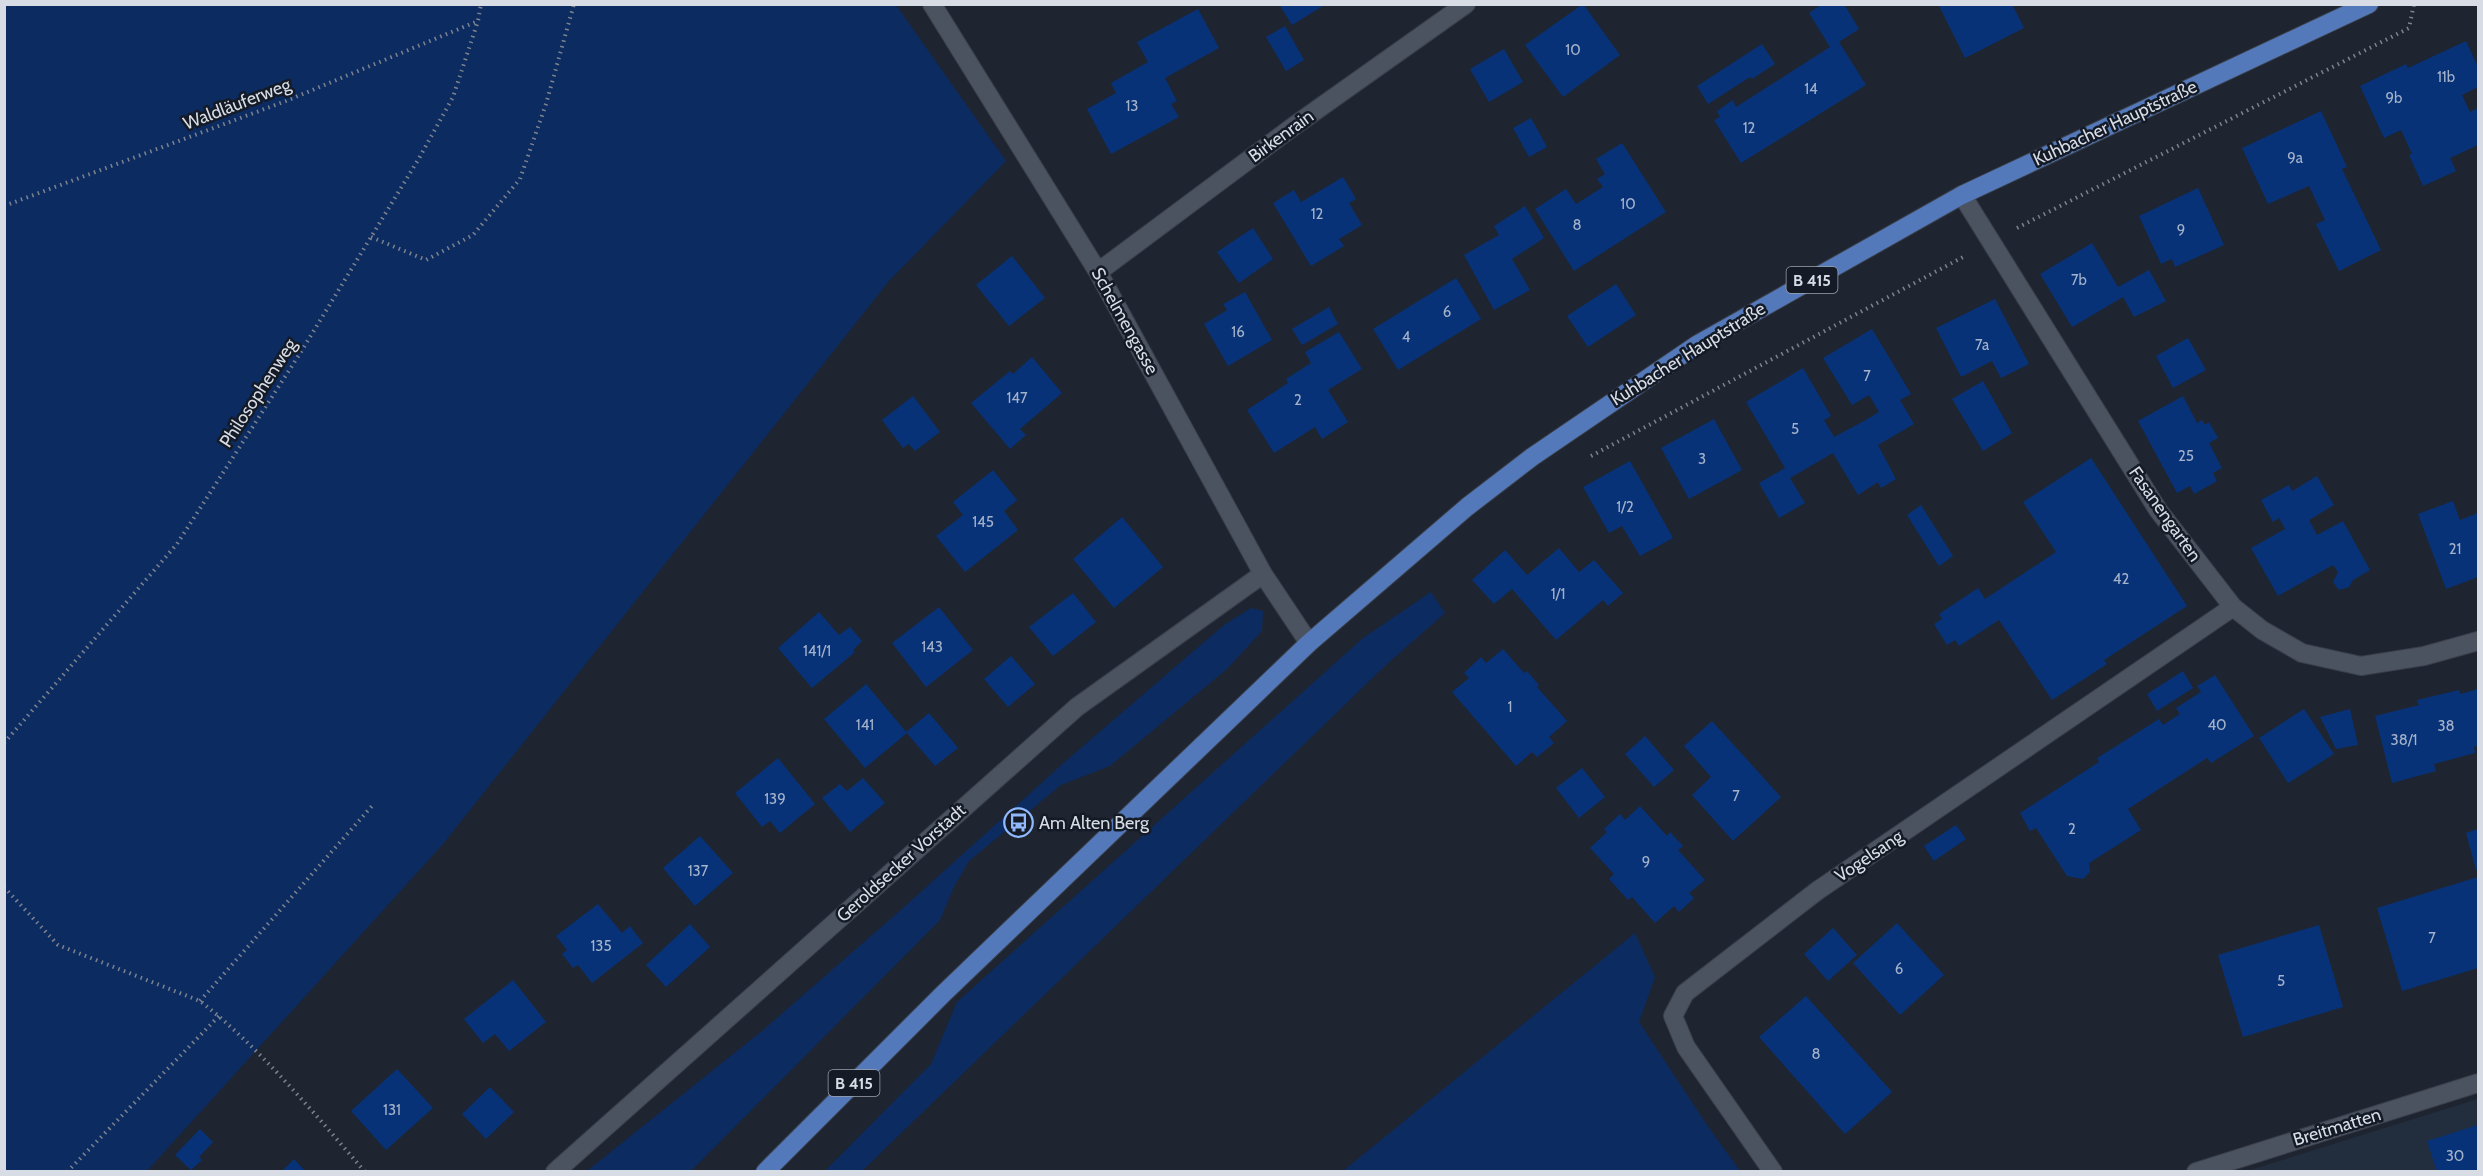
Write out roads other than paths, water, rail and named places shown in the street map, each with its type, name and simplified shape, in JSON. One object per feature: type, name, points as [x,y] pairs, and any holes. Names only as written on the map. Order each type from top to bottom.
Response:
[{"type":"main road","name":"Kuhbacher Hauptstraße","points":[[1309,643],[1467,507],[1617,398],[1698,344],[1962,195],[2369,4]]},
{"type":"main road","name":"B 415","points":[[765,1172],[943,994],[1309,643]]},
{"type":"street","name":"Schelmengasse","points":[[932,4],[1098,272],[1263,574],[1309,643]]},
{"type":"street","name":"Birkenrain","points":[[1098,272],[1294,126],[1466,4]]},
{"type":"street","name":"Fasanengarten","points":[[1962,195],[2158,510],[2233,607],[2262,630],[2302,652],[2361,666],[2424,656],[2478,641]]},
{"type":"street","name":"Geroldsecker Vorstadt","points":[[555,1172],[1077,707],[1263,574]]},
{"type":"street","name":"Vogelsang","points":[[1773,1172],[1686,1047],[1673,1016],[1685,993],[1818,891],[2233,607]]},
{"type":"street","name":"Breitmatten","points":[[2196,1172],[2478,1083]]},
{"type":"place","name":"Am Alten Berg","points":[[1018,823]]}]
